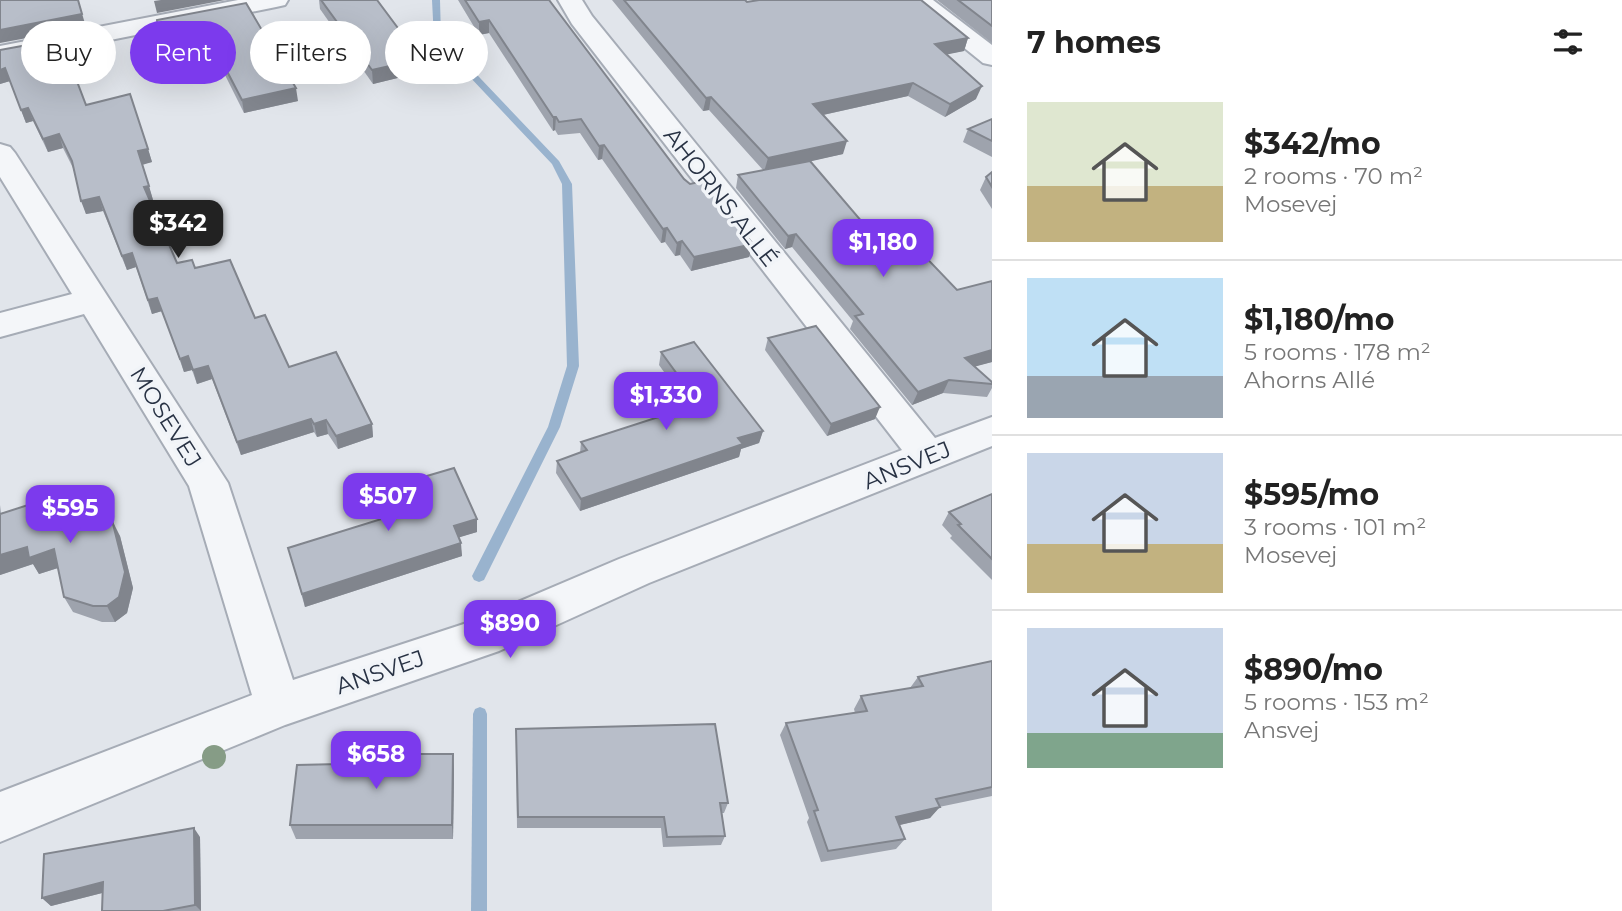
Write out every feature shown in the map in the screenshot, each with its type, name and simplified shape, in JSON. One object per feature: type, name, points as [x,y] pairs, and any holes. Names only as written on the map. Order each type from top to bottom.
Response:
[{"type":"street","points":[[0,54],[276,0]]},
{"type":"street","name":"AHORNS ALLÉ","points":[[570,0],[607,52],[929,457]]},
{"type":"street","points":[[917,0],[992,57]]},
{"type":"street","name":"MOSEVEJ","points":[[0,153],[208,483],[278,706]]},
{"type":"street","points":[[0,325],[92,300]]},
{"type":"street","name":"ANSVEJ","points":[[0,817],[278,706],[483,636],[634,571],[992,431]]},
{"type":"building","points":[[0,0],[78,0],[82,14],[46,21],[21,21],[21,26],[0,30]]},
{"type":"building","points":[[321,0],[377,0],[393,21],[385,21],[385,67],[371,69],[371,21],[336,21]]},
{"type":"building","points":[[465,0],[549,0],[684,179],[690,184],[704,181],[753,244],[694,257],[682,241],[677,243],[667,228],[663,229],[604,145],[599,146],[581,119],[559,122],[553,117],[489,20],[478,21]]},
{"type":"building","points":[[624,0],[921,0],[968,38],[935,44],[982,86],[950,104],[913,83],[813,104],[847,141],[768,158],[711,97],[706,98]]},
{"type":"building","points":[[958,0],[992,0],[992,26]]},
{"type":"building","points":[[246,3],[257,21],[250,21],[250,84],[294,84],[296,88],[242,100],[234,84],[236,84],[236,21],[157,20]]},
{"type":"building","points":[[21,46],[21,84],[78,84],[86,105],[130,94],[148,149],[138,151],[149,186],[144,187],[177,263],[192,260],[195,268],[230,260],[255,318],[265,315],[289,367],[336,352],[372,424],[336,436],[326,420],[314,424],[311,419],[237,442],[208,366],[193,370],[188,356],[180,359],[157,298],[148,300],[132,253],[122,256],[99,197],[81,201],[72,161],[59,134],[43,139],[28,108],[21,110],[5,68],[0,70],[0,50]]},
{"type":"building","points":[[992,119],[992,141],[968,129]]},
{"type":"building","points":[[810,161],[868,229],[893,223],[957,290],[992,281],[992,350],[965,358],[992,384],[949,380],[918,392],[855,316],[863,314],[796,234],[788,236],[738,175]]},
{"type":"building","points":[[992,172],[992,187],[986,177]]},
{"type":"building","points":[[816,326],[880,407],[831,424],[768,338]]},
{"type":"building","points":[[694,342],[763,431],[738,438],[743,444],[581,499],[557,461],[587,450],[581,442],[699,404],[661,352]]},
{"type":"building","points":[[454,468],[477,519],[454,526],[461,543],[302,594],[288,548],[388,517],[372,492]]},
{"type":"building","points":[[78,489],[79,495],[93,491],[100,524],[112,520],[125,572],[119,597],[107,606],[93,606],[64,597],[54,549],[29,558],[27,547],[0,555],[0,514]]},
{"type":"building","points":[[992,494],[992,559],[958,525],[961,524],[949,512]]},
{"type":"building","points":[[992,661],[992,787],[936,799],[940,807],[896,817],[905,839],[828,851],[814,811],[818,810],[786,723],[867,711],[861,696],[923,686],[918,677]]},
{"type":"building","points":[[715,724],[728,803],[720,803],[725,836],[667,837],[664,817],[518,817],[516,729]]},
{"type":"building","points":[[341,754],[453,754],[452,825],[290,825],[297,765],[340,764]]},
{"type":"building","points":[[194,828],[195,905],[163,911],[102,911],[103,882],[42,898],[44,854]]},
{"type":"waterway","points":[[436,0],[437,37],[556,163],[567,184],[573,366],[554,427],[479,576]]},
{"type":"waterway","points":[[479,911],[480,714]]}]
